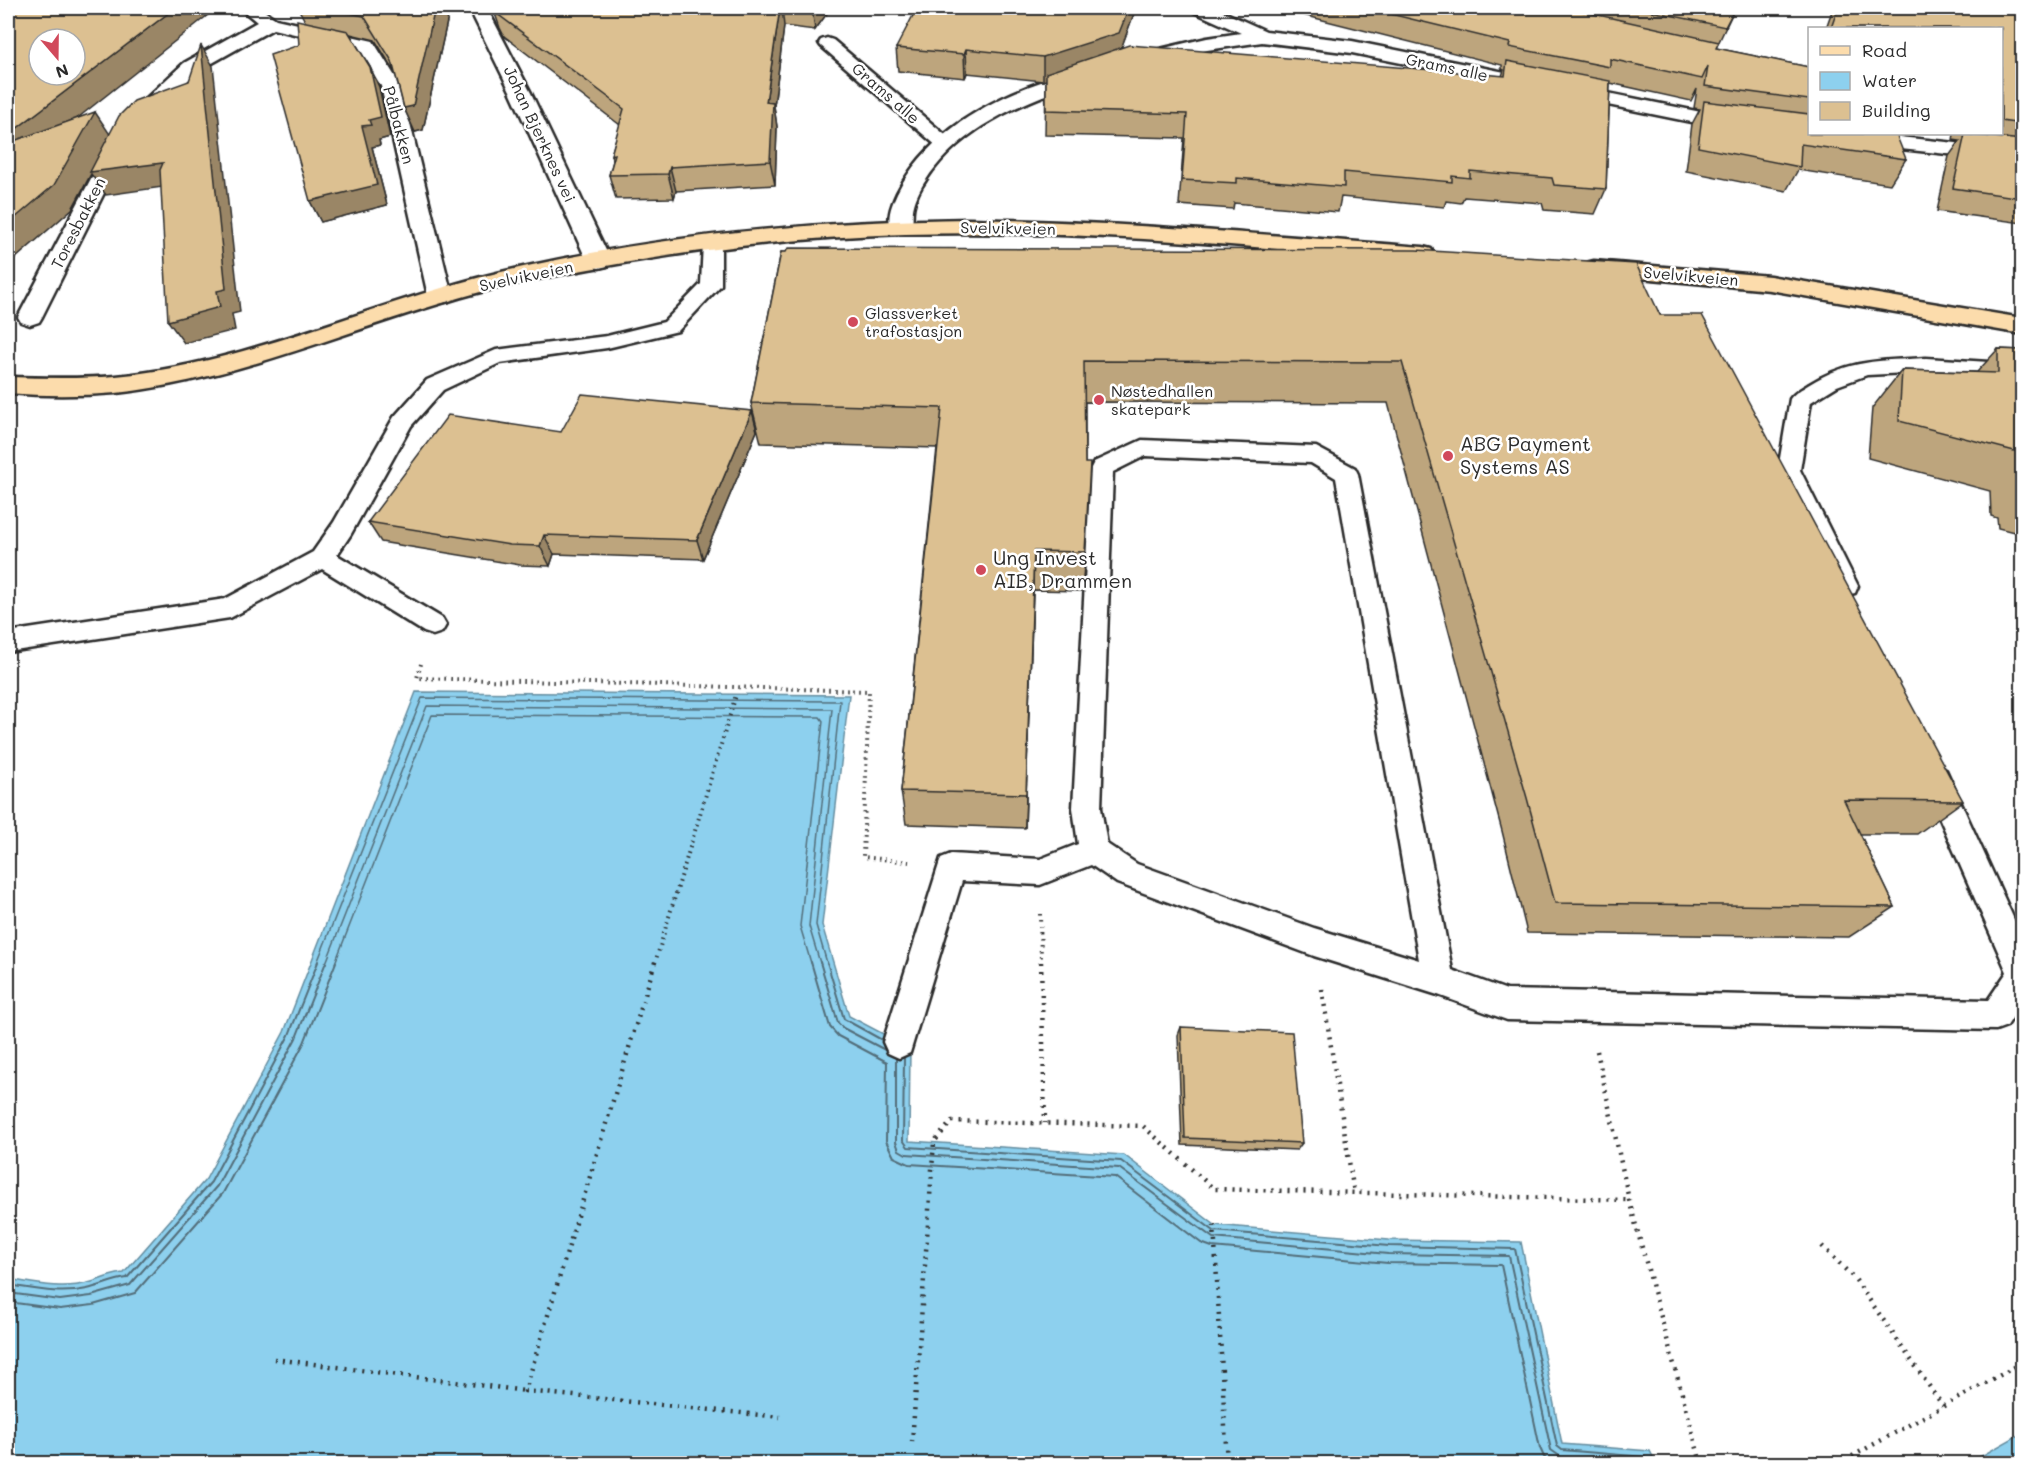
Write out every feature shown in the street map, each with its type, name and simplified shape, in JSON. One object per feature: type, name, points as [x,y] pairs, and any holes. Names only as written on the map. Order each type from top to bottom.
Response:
[{"type":"main road","name":"Svelvikveien","points":[[8,385],[67,388],[106,386],[186,373],[250,357],[440,296],[534,273],[712,243],[901,227],[1095,230],[1442,255]]},
{"type":"main road","name":"Svelvikveien","points":[[1569,266],[1770,283],[2022,326]]},
{"type":"street","name":"Pålbakken","points":[[249,8],[270,23],[366,45],[391,86],[440,296]]},
{"type":"street","name":"Johan Bjerknes vei","points":[[481,8],[599,261]]},
{"type":"street","name":"Grams alle","points":[[1201,8],[1262,36]]},
{"type":"street","name":"Toresbakken","points":[[30,317],[123,135],[147,108],[191,68],[270,23]]},
{"type":"street","name":"Grams alle","points":[[1122,64],[1207,44],[1262,36],[1352,47],[1701,118],[1808,132]]},
{"type":"street","points":[[901,227],[903,205],[916,180],[944,143],[961,130],[1005,105],[1101,70]]},
{"type":"street","points":[[1829,135],[2022,154]]},
{"type":"street","points":[[1982,135],[2022,154]]},
{"type":"lane","name":"Grams alle","points":[[827,43],[944,143]]},
{"type":"lane","points":[[8,642],[230,608],[322,558],[344,528],[402,422],[435,385],[496,357],[607,342],[671,327],[711,285],[712,243]]},
{"type":"lane","points":[[1856,608],[1789,470],[1801,399],[1830,381],[1864,368],[1926,365],[1989,369],[2022,374]]},
{"type":"lane","points":[[1438,980],[1347,474],[1316,454],[1142,448],[1102,468],[1087,808],[1094,851],[1127,874],[1314,942],[1438,980],[1507,1005],[1996,1015],[2022,977]]},
{"type":"lane","points":[[322,558],[433,625]]},
{"type":"lane","points":[[1927,757],[2022,970]]},
{"type":"lane","points":[[899,1042],[951,867],[1040,872],[1094,851]]},
{"type":"path","points":[[433,625],[417,678],[869,690],[863,857],[951,867]]},
{"type":"path","points":[[525,1391],[736,695]]},
{"type":"path","points":[[1040,872],[1045,1123]]},
{"type":"path","points":[[1314,942],[1354,1193]]},
{"type":"path","points":[[1587,1006],[1629,1200],[1701,1463],[1732,1464]]},
{"type":"path","points":[[912,1442],[934,1142],[952,1120],[1143,1126],[1215,1189],[1629,1200]]},
{"type":"path","points":[[1214,1225],[1227,1464]]},
{"type":"path","points":[[1822,1246],[1856,1279],[1943,1406]]},
{"type":"path","points":[[274,1359],[525,1391],[780,1418]]},
{"type":"path","points":[[1838,1464],[2022,1363]]},
{"type":"water","points":[[416,692],[849,695],[822,925],[849,1016],[910,1048],[909,1141],[1124,1155],[1215,1225],[1389,1240],[1521,1242],[1562,1444],[1650,1451],[1656,1463],[8,1463],[8,1279],[68,1286],[124,1273],[206,1179],[284,1032]]},
{"type":"water","points":[[2022,1433],[2022,1463],[1969,1463]]},
{"type":"building","points":[[8,8],[175,8],[87,75],[87,27],[27,27],[27,87],[71,87],[8,135]]},
{"type":"building","points":[[327,8],[435,8],[413,106],[404,108],[392,61],[364,16]]},
{"type":"building","points":[[493,8],[780,8],[766,102],[773,103],[770,161],[670,167],[668,174],[609,175],[615,154],[611,155],[624,109],[496,13]]},
{"type":"building","points":[[917,8],[1129,8],[1119,33],[1043,57],[966,49],[964,54],[896,48]]},
{"type":"building","points":[[1366,8],[1567,8],[1719,42],[1716,48],[1808,67],[1808,100],[1705,86],[1708,66],[1702,79],[1610,59],[1610,67],[1509,47],[1510,43]]},
{"type":"building","points":[[1637,8],[1735,8],[1725,27]]},
{"type":"building","points":[[1838,8],[2022,8],[2022,124],[2003,121],[2003,27],[1831,27]]},
{"type":"building","points":[[297,20],[348,31],[370,67],[381,117],[369,120],[371,125],[362,126],[377,185],[310,201],[270,55],[299,45]]},
{"type":"building","points":[[201,45],[226,289],[217,291],[220,307],[168,321],[160,170],[163,163],[90,172],[119,116],[134,101],[189,81]]},
{"type":"building","points":[[1129,45],[1505,76],[1507,61],[1610,81],[1606,189],[1554,185],[1552,178],[1470,171],[1470,178],[1452,176],[1452,182],[1344,172],[1344,187],[1237,178],[1237,183],[1182,180],[1187,114],[1046,110],[1046,73]]},
{"type":"building","points":[[1704,101],[1808,114],[1808,135],[1896,135],[1906,159],[1801,144],[1800,167],[1698,147]]},
{"type":"building","points":[[95,112],[54,185],[8,224],[8,143]]},
{"type":"building","points":[[1965,135],[2022,140],[2022,198],[1953,188]]},
{"type":"building","points":[[788,248],[1416,250],[1636,264],[1660,315],[1702,315],[1963,801],[1844,800],[1895,907],[1555,903],[1402,362],[1084,361],[1085,463],[1090,463],[1085,552],[1034,551],[1026,794],[901,791],[942,408],[751,403],[781,252],[786,252]]},
{"type":"building","points":[[1998,349],[2022,350],[2022,453],[1899,421],[1902,370],[1998,373]]},
{"type":"building","points":[[582,394],[752,411],[697,540],[544,535],[540,546],[510,545],[368,522],[448,415],[561,432]]},
{"type":"building","points":[[1181,1027],[1292,1032],[1302,1143],[1185,1138]]},
{"type":"place","name":"Glassverket trafostasjon","points":[[853,322]]},
{"type":"place","name":"Nøstedhallen skatepark","points":[[1099,400]]},
{"type":"place","name":"ABG Payment Systems AS","points":[[1448,456]]},
{"type":"place","name":"Ung Invest AIB, Drammen","points":[[981,570]]}]
